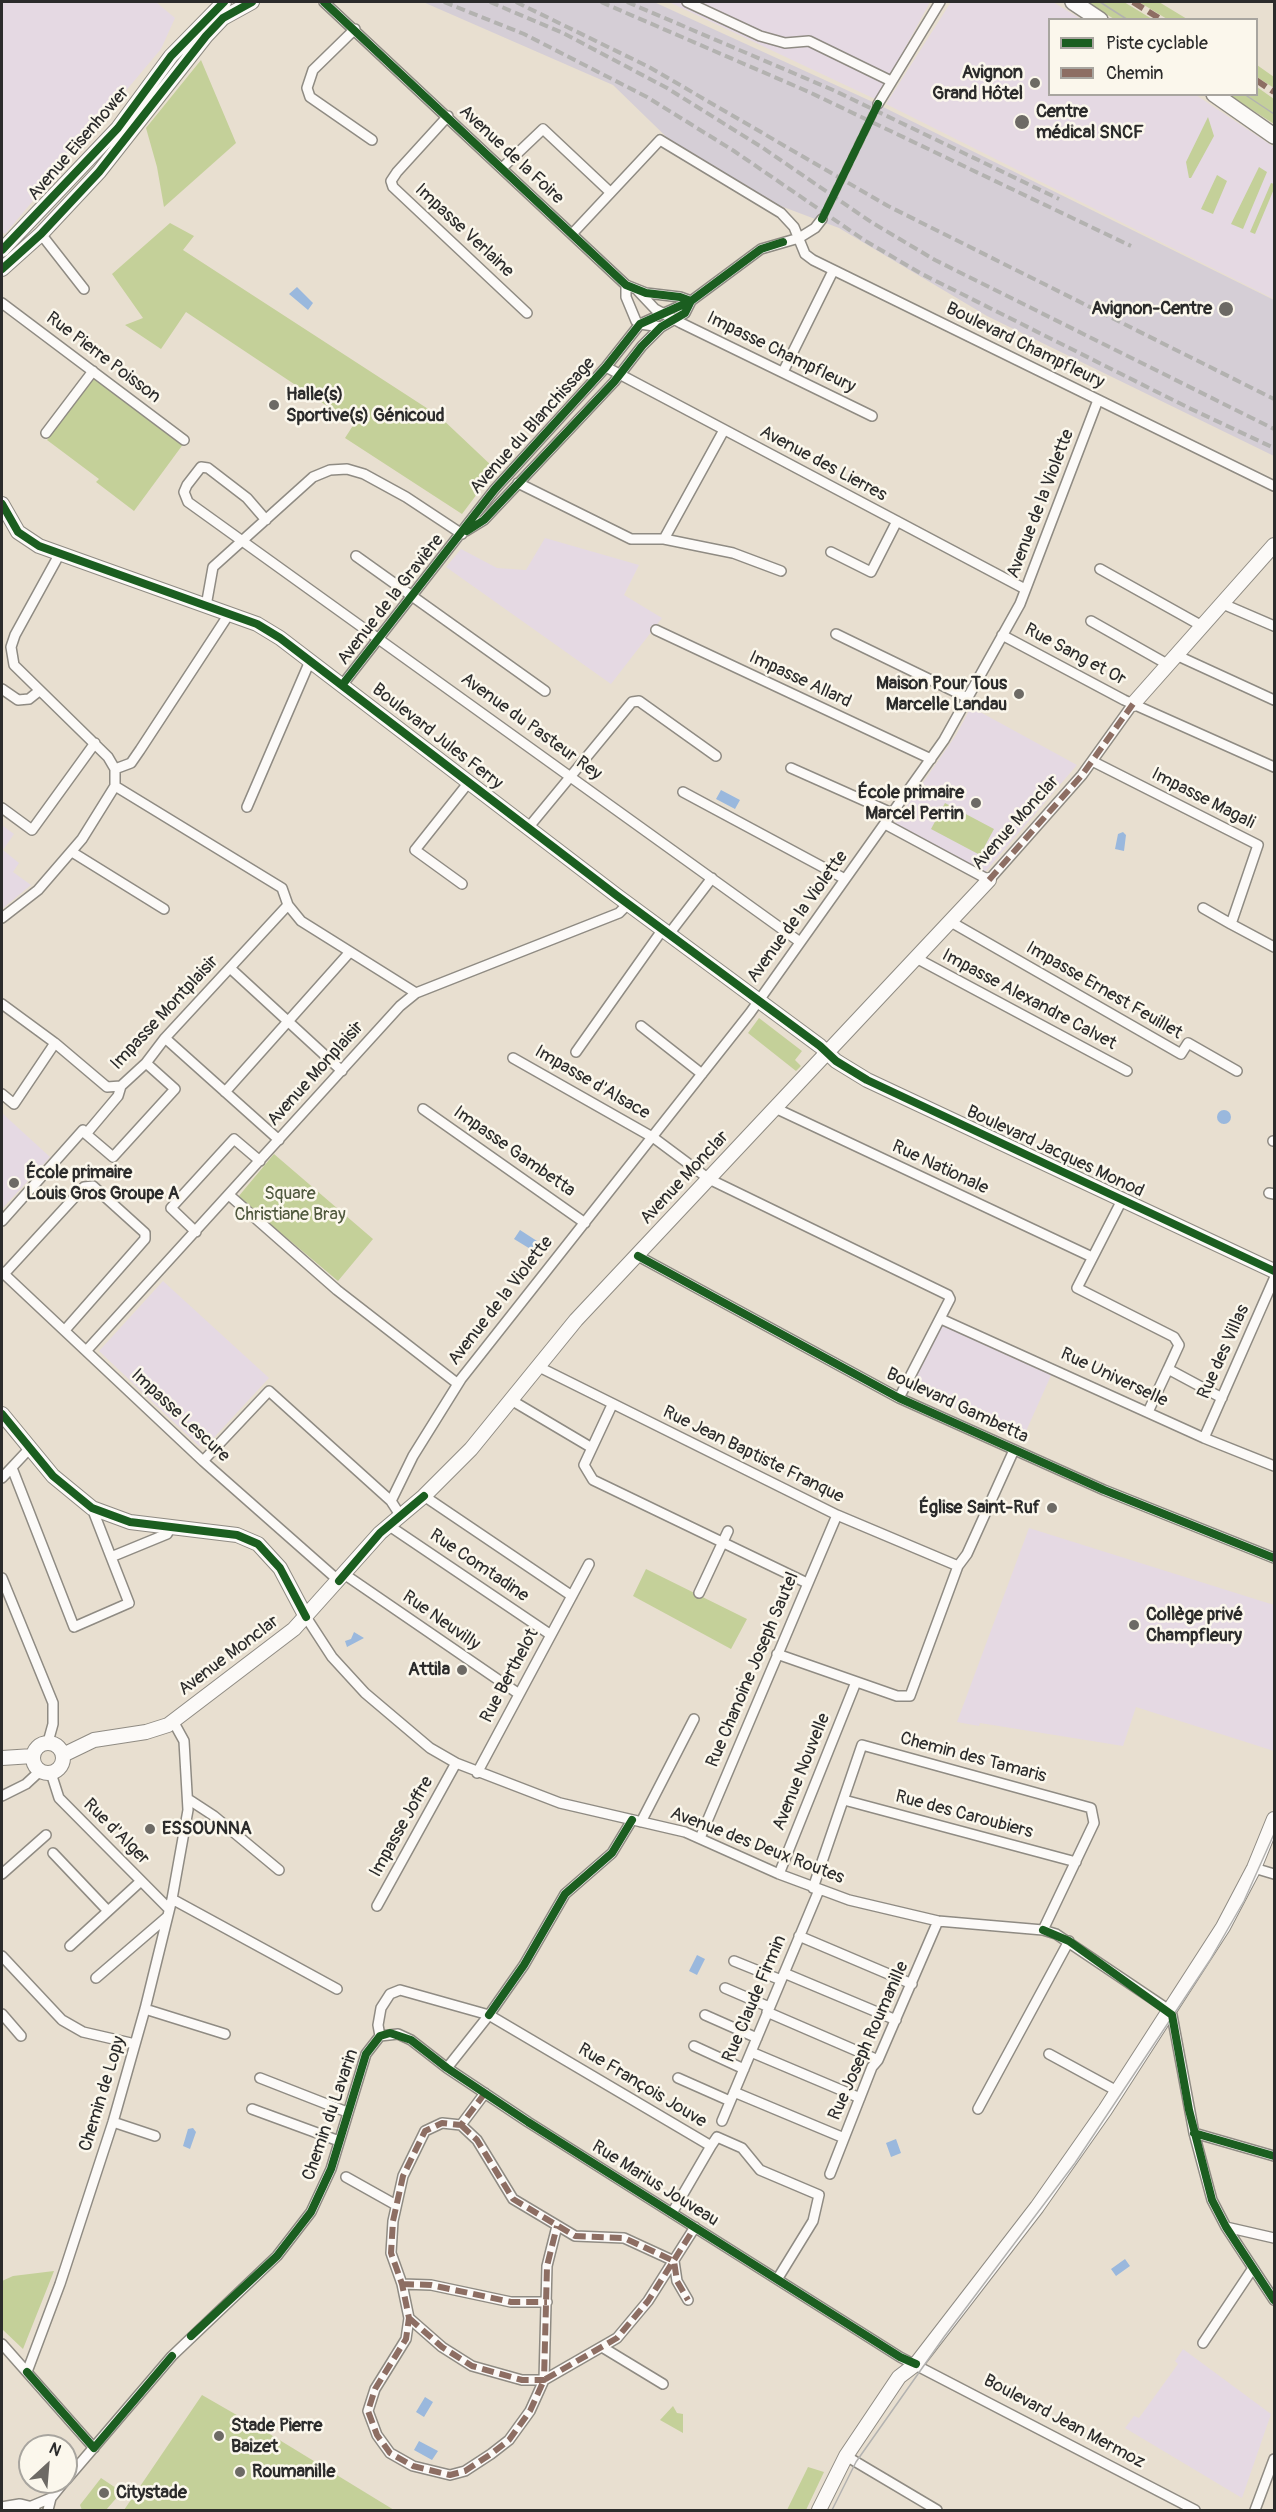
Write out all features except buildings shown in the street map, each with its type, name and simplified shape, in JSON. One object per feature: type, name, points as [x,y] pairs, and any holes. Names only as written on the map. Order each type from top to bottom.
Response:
[{"type":"main road","points":[[1073,2],[1097,18]]},
{"type":"main road","points":[[1217,96],[1275,136]]},
{"type":"main road","points":[[3,2509],[30,2510]]},
{"type":"street","name":"Avenue Eisenhower","points":[[2,250],[118,128],[171,56],[224,2]]},
{"type":"street","name":"Avenue Eisenhower","points":[[2,269],[41,234],[99,172],[206,36],[223,18],[252,2]]},
{"type":"street","name":"Avenue de la Foire","points":[[324,2],[626,285],[638,291],[692,301]]},
{"type":"street","points":[[687,2],[760,36],[785,43],[809,41],[891,81]]},
{"type":"street","points":[[878,104],[940,2]]},
{"type":"street","points":[[355,29],[313,70],[307,88],[310,97],[372,140]]},
{"type":"street","name":"Impasse Verlaine","points":[[448,116],[397,172],[391,181],[393,187],[527,313]]},
{"type":"street","points":[[502,168],[543,129],[610,192],[572,234]]},
{"type":"street","name":"Boulevard Champfleury","points":[[610,192],[660,140],[781,213],[794,228],[805,254],[833,271],[1275,486]]},
{"type":"street","points":[[799,238],[815,228],[822,219]]},
{"type":"street","points":[[41,234],[84,289]]},
{"type":"street","name":"Avenue du Blanchissage","points":[[462,534],[495,489],[606,367],[640,324],[692,301],[761,249],[799,238]]},
{"type":"street","points":[[783,372],[833,271]]},
{"type":"street","points":[[626,285],[626,297],[636,321],[640,324],[661,327]]},
{"type":"street","name":"Avenue de la Foire","points":[[638,291],[649,304],[675,319]]},
{"type":"street","name":"Avenue du Blanchissage","points":[[462,534],[484,520],[642,346],[661,327],[685,313],[692,301]]},
{"type":"street","name":"Rue Pierre Poisson","points":[[2,303],[184,440]]},
{"type":"street","name":"Impasse Champfleury","points":[[675,319],[872,416]]},
{"type":"street","name":"Avenue des Lierres","points":[[606,367],[1025,589]]},
{"type":"street","points":[[46,433],[93,371]]},
{"type":"street","name":"Avenue de la Violette","points":[[391,1501],[413,1456],[458,1384],[546,1269],[654,1138],[759,1000],[931,759],[968,698],[1025,589],[1098,400]]},
{"type":"street","points":[[664,538],[724,430]]},
{"type":"street","name":"Avenue du Pasteur Rey","points":[[266,520],[247,498],[208,468],[201,468],[184,492],[188,502],[243,539],[800,942]]},
{"type":"street","points":[[206,606],[213,567],[313,477],[330,470],[347,469],[364,474],[406,496],[462,534]]},
{"type":"street","points":[[518,483],[631,539],[664,538],[733,553],[781,571]]},
{"type":"street","name":"Boulevard Jules Ferry","points":[[2,504],[18,532],[59,555],[257,624],[343,684],[528,828],[827,1053]]},
{"type":"street","points":[[831,552],[871,572],[897,521]]},
{"type":"street","name":"Avenue de la Gravière","points":[[343,684],[462,534]]},
{"type":"street","name":"Avenue Monclar","points":[[63,1755],[94,1740],[159,1729],[173,1721],[275,1644],[306,1617],[388,1525],[424,1496],[471,1449],[576,1320],[951,922],[1092,761],[1133,704],[1171,660],[1273,550]]},
{"type":"street","points":[[2,918],[38,890],[72,852],[115,786],[115,769],[108,757],[14,665],[11,647],[59,555]]},
{"type":"street","points":[[356,556],[545,691]]},
{"type":"street","points":[[1100,569],[1202,626]]},
{"type":"street","points":[[1223,604],[1275,626]]},
{"type":"street","points":[[115,769],[123,768],[136,756],[230,614]]},
{"type":"street","points":[[1091,621],[1171,660],[1275,700]]},
{"type":"street","name":"Impasse Allard","points":[[656,630],[931,759]]},
{"type":"street","points":[[836,634],[968,698]]},
{"type":"street","name":"Rue Sang et Or","points":[[1002,635],[1133,704],[1275,767]]},
{"type":"street","points":[[247,807],[310,661]]},
{"type":"street","points":[[2,689],[18,700],[29,699],[39,691]]},
{"type":"street","points":[[528,828],[632,702],[639,701],[716,756]]},
{"type":"street","points":[[2,808],[32,830],[95,743]]},
{"type":"street","name":"Impasse Magali","points":[[1092,761],[1258,846],[1231,924]]},
{"type":"street","points":[[791,768],[892,813]]},
{"type":"street","points":[[462,884],[416,850],[469,782]]},
{"type":"street","points":[[115,786],[282,888],[288,905],[301,921],[416,993]]},
{"type":"street","points":[[683,792],[845,879]]},
{"type":"street","points":[[885,824],[989,880]]},
{"type":"street","points":[[72,852],[164,909]]},
{"type":"street","points":[[576,1052],[666,931],[712,878]]},
{"type":"street","name":"Avenue Monplaisir","points":[[87,1350],[400,1006],[416,993],[619,913],[628,904]]},
{"type":"street","name":"Impasse Montplaisir","points":[[2,1221],[83,1130],[86,1134],[118,1096],[121,1086],[146,1063],[165,1038],[288,905]]},
{"type":"street","points":[[1203,908],[1275,947]]},
{"type":"street","name":"Impasse Ernest Feuillet","points":[[951,922],[1181,1054],[1188,1043],[1237,1071]]},
{"type":"street","points":[[225,1092],[349,953]]},
{"type":"street","name":"Impasse Alexandre Calvet","points":[[916,958],[1127,1071]]},
{"type":"street","points":[[230,968],[342,1071]]},
{"type":"street","points":[[2,1004],[56,1043],[107,1087],[121,1086]]},
{"type":"street","points":[[641,1026],[702,1074]]},
{"type":"street","points":[[165,1038],[279,1140]]},
{"type":"street","points":[[2,1094],[15,1104],[56,1043]]},
{"type":"street","name":"Boulevard Jacques Monod","points":[[827,1053],[867,1080],[1275,1271]]},
{"type":"street","name":"Impasse d'Alsace","points":[[513,1058],[654,1138],[709,1179]]},
{"type":"street","points":[[86,1134],[113,1157],[175,1089],[146,1063]]},
{"type":"street","name":"Rue Nationale","points":[[774,1108],[1092,1257]]},
{"type":"street","name":"Impasse Gambetta","points":[[423,1109],[585,1223]]},
{"type":"street","points":[[196,1232],[171,1209],[234,1139],[260,1161]]},
{"type":"street","points":[[709,1179],[948,1295],[950,1299],[941,1319],[899,1398]]},
{"type":"street","points":[[3,1273],[84,1187],[93,1186],[145,1233],[145,1239],[65,1330]]},
{"type":"street","points":[[229,1195],[337,1290],[458,1384]]},
{"type":"street","points":[[1122,1200],[1077,1288],[1174,1337],[1179,1345],[1148,1412]]},
{"type":"street","name":"Boulevard Gambetta","points":[[638,1256],[899,1398],[1114,1495],[1275,1558]]},
{"type":"street","name":"Impasse Lescure","points":[[3,1273],[202,1461],[341,1577]]},
{"type":"street","name":"Rue des Villas","points":[[1204,1438],[1275,1279]]},
{"type":"street","name":"Rue Universelle","points":[[941,1319],[1204,1438],[1275,1466]]},
{"type":"street","name":"Rue Jean Baptiste Franque","points":[[537,1366],[837,1515],[958,1566]]},
{"type":"street","points":[[1168,1369],[1222,1398]]},
{"type":"street","points":[[202,1461],[269,1390],[391,1501],[400,1515]]},
{"type":"street","points":[[511,1400],[592,1448]]},
{"type":"street","points":[[612,1405],[585,1465],[593,1480],[807,1583]]},
{"type":"street","points":[[2,1414],[65,1488],[92,1508],[130,1522],[237,1535],[258,1544],[280,1568],[306,1617]]},
{"type":"street","points":[[2,1478],[30,1448]]},
{"type":"street","points":[[777,1654],[897,1696],[910,1696],[958,1566],[967,1554],[1014,1450]]},
{"type":"street","points":[[12,1468],[74,1627],[129,1603],[92,1508]]},
{"type":"street","points":[[424,1496],[572,1596]]},
{"type":"street","name":"Rue Chanoine Joseph Sautel","points":[[700,1838],[837,1515]]},
{"type":"street","name":"Rue Comtadine","points":[[388,1525],[550,1635]]},
{"type":"street","points":[[111,1557],[167,1534],[171,1527]]},
{"type":"street","points":[[699,1593],[728,1531]]},
{"type":"street","name":"Rue Berthelot","points":[[477,1773],[588,1564]]},
{"type":"street","name":"Rue Neuvilly","points":[[341,1577],[519,1694]]},
{"type":"street","points":[[2,1578],[53,1703],[53,1724],[48,1742]]},
{"type":"street","name":"Avenue des Deux Routes","points":[[306,1617],[332,1657],[365,1693],[430,1748],[477,1773],[560,1803],[700,1838],[816,1889],[938,1922],[1043,1930],[1069,1941],[1169,2010]]},
{"type":"street","name":"Avenue Nouvelle","points":[[779,1874],[856,1682]]},
{"type":"street","points":[[447,2068],[489,2015],[524,1965],[565,1894],[612,1853],[637,1821],[694,1719]]},
{"type":"street","name":"Chemin de Lopy","points":[[27,2372],[60,2284],[113,2122],[146,2009],[169,1913],[188,1799],[184,1741],[173,1721]]},
{"type":"street","points":[[2,1796],[63,1763],[63,1755],[55,1744],[48,1742],[38,1746],[33,1756],[36,1767],[45,1772]]},
{"type":"street","name":"Chemin des Tamaris","points":[[816,1889],[862,1745],[1091,1808],[1094,1823],[1043,1930]]},
{"type":"street","points":[[2,1758],[33,1756]]},
{"type":"street","name":"Impasse Joffre","points":[[377,1906],[456,1763]]},
{"type":"street","name":"Rue d'Alger","points":[[45,1772],[59,1798],[141,1881],[169,1913]]},
{"type":"street","points":[[188,1799],[214,1816],[279,1870]]},
{"type":"street","name":"Rue des Caroubiers","points":[[844,1800],[1076,1862]]},
{"type":"street","points":[[819,2511],[846,2457],[899,2377],[916,2364],[1037,2207],[1118,2091],[1224,1927],[1254,1868],[1275,1819]]},
{"type":"street","points":[[2,1874],[45,1834]]},
{"type":"street","points":[[53,1853],[108,1911]]},
{"type":"street","points":[[1254,1868],[1275,1874]]},
{"type":"street","points":[[70,1946],[141,1881]]},
{"type":"street","name":"Rue Claude Firmin","points":[[722,2121],[799,1936],[816,1889]]},
{"type":"street","points":[[172,1899],[336,1989]]},
{"type":"street","points":[[96,1978],[169,1913]]},
{"type":"street","name":"Rue Joseph Roumanille","points":[[830,2174],[872,2067],[878,2060],[938,1922]]},
{"type":"street","points":[[799,1936],[912,1984]]},
{"type":"street","points":[[978,2109],[1069,1941]]},
{"type":"street","points":[[2,1956],[62,2020],[83,2032],[135,2044]]},
{"type":"street","points":[[734,1960],[896,2020]]},
{"type":"street","points":[[725,1988],[878,2060]]},
{"type":"street","name":"Chemin du Lavarin","points":[[78,2466],[136,2396],[191,2336],[276,2256],[311,2212],[331,2169],[366,2054],[380,2036],[378,2025],[381,2008],[390,1994],[400,1990],[489,2015]]},
{"type":"street","points":[[146,2009],[225,2034]]},
{"type":"street","points":[[1169,2010],[1172,2014],[1194,2133],[1212,2200],[1226,2227],[1275,2300]]},
{"type":"street","points":[[2,2014],[21,2036]]},
{"type":"street","name":"Rue François Jouve","points":[[489,2015],[711,2146],[672,2213]]},
{"type":"street","points":[[705,2015],[757,2038]]},
{"type":"street","name":"Rue Marius Jouveau","points":[[380,2036],[398,2034],[411,2040],[484,2093],[900,2357],[916,2364]]},
{"type":"street","points":[[694,2046],[744,2069]]},
{"type":"street","points":[[751,2052],[860,2098]]},
{"type":"street","points":[[1049,2054],[1118,2091]]},
{"type":"street","points":[[260,2078],[347,2112]]},
{"type":"street","points":[[678,2078],[844,2138]]},
{"type":"street","points":[[461,2125],[484,2093]]},
{"type":"street","points":[[252,2109],[339,2141]]},
{"type":"street","points":[[113,2122],[155,2136]]},
{"type":"street","points":[[557,2226],[547,2266],[544,2380],[530,2411],[509,2440],[465,2471],[450,2475],[412,2466],[390,2453],[377,2436],[368,2411],[375,2389],[406,2339],[409,2318],[402,2284],[391,2253],[396,2205],[403,2176],[425,2131],[442,2123],[461,2125],[477,2140],[513,2199],[575,2236],[624,2238],[674,2261]]},
{"type":"street","points":[[1194,2133],[1275,2156]]},
{"type":"street","points":[[711,2146],[717,2137],[742,2148],[760,2170],[819,2196],[813,2221],[778,2278]]},
{"type":"street","points":[[346,2177],[396,2205]]},
{"type":"street","points":[[409,2318],[442,2347],[472,2366],[522,2380],[544,2380],[617,2338],[648,2301],[695,2227]]},
{"type":"street","points":[[1226,2227],[1275,2238]]},
{"type":"street","points":[[674,2261],[677,2281],[688,2300]]},
{"type":"street","points":[[1203,2343],[1253,2268]]},
{"type":"street","points":[[402,2284],[431,2284],[511,2302],[547,2302]]},
{"type":"street","points":[[2,2344],[94,2448]]},
{"type":"street","points":[[602,2347],[663,2384]]},
{"type":"street","name":"Boulevard Jean Mermoz","points":[[916,2364],[1195,2511]]},
{"type":"street","points":[[846,2457],[937,2511]]},
{"type":"street","points":[[1256,2511],[1275,2459]]},
{"type":"street","name":"Chemin du Lavarin","points":[[30,2510],[54,2494]]},
{"type":"street","name":"Chemin du Lavarin","points":[[48,2511],[51,2498]]},
{"type":"shaded area","points":[[2,2],[156,2],[175,18],[161,49],[5,234],[2,232]]},
{"type":"shaded area","points":[[423,2],[654,2],[875,103],[1274,300],[1274,456],[987,316],[839,228],[725,185],[686,156],[613,85]]},
{"type":"shaded area","points":[[669,2],[930,2],[877,100]]},
{"type":"shaded area","points":[[951,2],[1053,2],[1079,18],[1048,18],[1048,96],[1198,96],[1274,147],[1274,299],[886,104]]},
{"type":"shaded area","points":[[545,538],[639,565],[624,595],[662,618],[611,684],[446,567],[461,549],[497,568],[526,570]]},
{"type":"shaded area","name":"École primaire Marcel Perrin","points":[[971,707],[1077,765],[985,872],[895,823],[956,735]]},
{"type":"shaded area","points":[[2,825],[14,834],[3,850],[19,863],[13,872],[31,885],[2,909]]},
{"type":"shaded area","name":"École primaire Louis Gros Groupe A","points":[[2,1113],[50,1157],[2,1209]]},
{"type":"shaded area","points":[[163,1281],[269,1378],[208,1444],[199,1446],[99,1351]]},
{"type":"shaded area","points":[[946,1323],[1053,1371],[1023,1438],[910,1389],[942,1325]]},
{"type":"shaded area","name":"Collège privé Champfleury","points":[[1029,1528],[1274,1605],[1274,1751],[1136,1707],[1123,1746],[980,1723],[979,1726],[957,1722]]},
{"type":"shaded area","points":[[1183,2349],[1271,2414],[1242,2498],[1125,2428],[1134,2416],[1139,2418],[1178,2364],[1175,2361]]},
{"type":"green space","points":[[1087,2],[1124,2],[1150,18],[1112,18]]},
{"type":"green space","points":[[1139,2],[1159,2],[1185,18],[1165,18]]},
{"type":"green space","points":[[201,60],[236,143],[164,207],[157,167],[146,128]]},
{"type":"green space","points":[[1258,66],[1274,77],[1274,88],[1258,78]]},
{"type":"green space","points":[[1258,88],[1274,99],[1274,124],[1231,96],[1258,96]]},
{"type":"green space","points":[[1208,117],[1214,136],[1189,178],[1186,162]]},
{"type":"green space","points":[[1259,167],[1267,172],[1243,229],[1231,224]]},
{"type":"green space","points":[[1217,175],[1227,181],[1213,214],[1201,209]]},
{"type":"green space","points":[[1271,183],[1274,184],[1274,189],[1255,234],[1250,232]]},
{"type":"green space","points":[[170,223],[194,236],[183,250],[439,416],[493,467],[492,474],[462,514],[345,438],[354,424],[186,312],[161,349],[125,325],[143,318],[112,274]]},
{"type":"green space","points":[[93,378],[184,443],[134,511],[96,482],[99,479],[47,440]]},
{"type":"green space","points":[[945,803],[994,829],[980,855],[931,829]]},
{"type":"green space","points":[[759,1018],[802,1051],[795,1060],[801,1066],[796,1071],[748,1033]]},
{"type":"green space","name":"Square Christiane Bray","points":[[274,1154],[373,1239],[338,1281],[238,1197]]},
{"type":"green space","points":[[646,1569],[747,1619],[731,1649],[633,1596]]},
{"type":"green space","points":[[54,2271],[23,2349],[2,2329],[2,2281],[13,2276]]},
{"type":"green space","name":"Stade Pierre Baizet","points":[[202,2395],[268,2433],[394,2510],[124,2510]]},
{"type":"green space","points":[[673,2406],[677,2413],[683,2414],[683,2433],[660,2420]]},
{"type":"green space","points":[[808,2467],[824,2472],[806,2510],[787,2510]]},
{"type":"green space","name":"Citystade","points":[[101,2478],[119,2490],[119,2495],[106,2510],[82,2510],[80,2505]]},
{"type":"water","points":[[297,287],[313,303],[308,310],[289,294]]},
{"type":"water","points":[[721,790],[740,800],[735,809],[716,799]]},
{"type":"water","points":[[1123,832],[1126,835],[1124,851],[1115,849],[1118,834]]},
{"type":"water","points":[[1221,1110],[1227,1110],[1231,1117],[1227,1124],[1221,1124],[1217,1120],[1217,1114]]},
{"type":"water","points":[[520,1230],[537,1241],[532,1250],[514,1239]]},
{"type":"water","points":[[354,1632],[364,1638],[347,1647],[345,1641],[351,1639]]},
{"type":"water","points":[[697,1955],[705,1959],[697,1975],[689,1971]]},
{"type":"water","points":[[193,2128],[196,2132],[190,2149],[183,2146],[188,2129]]},
{"type":"water","points":[[896,2139],[901,2153],[891,2157],[886,2143]]},
{"type":"water","points":[[1125,2259],[1130,2266],[1116,2276],[1111,2269]]},
{"type":"water","points":[[425,2397],[433,2402],[424,2417],[416,2412]]},
{"type":"water","points":[[419,2441],[438,2451],[432,2460],[414,2450]]},
{"type":"tunnel","points":[[822,219],[878,104]]},
{"type":"tram line","points":[[1100,2],[1125,18]]},
{"type":"tram line","points":[[1247,96],[1274,114]]},
{"type":"tram line","points":[[832,2510],[856,2462],[944,2337],[1075,2163],[1210,1960],[1244,1901],[1274,1834]]},
{"type":"railway","points":[[444,2],[524,34],[647,97],[734,151],[864,240],[920,273],[1189,408],[1274,448]]},
{"type":"railway","points":[[490,2],[563,33],[667,88],[763,148],[871,222],[935,260],[1274,429]]},
{"type":"railway","points":[[516,2],[649,67],[888,206],[1274,399]]},
{"type":"railway","points":[[601,2],[809,92],[1131,246]]},
{"type":"railway","points":[[627,2],[833,90],[1059,199]]},
{"type":"marked path","points":[[1133,2],[1159,18]]},
{"type":"marked path","points":[[1258,81],[1274,92]]},
{"type":"marked path","points":[[989,880],[1082,775],[1133,704]]},
{"type":"marked path","points":[[485,2093],[461,2125],[442,2123],[425,2131],[403,2176],[393,2221],[391,2253],[402,2284],[409,2318],[406,2339],[375,2389],[368,2411],[377,2435],[390,2453],[413,2466],[450,2475],[465,2471],[491,2454],[509,2440],[530,2411],[544,2380],[617,2338],[648,2301],[695,2227]]},
{"type":"marked path","points":[[461,2125],[477,2140],[513,2199],[575,2236],[624,2238],[674,2261],[677,2281],[688,2300]]},
{"type":"marked path","points":[[409,2318],[442,2347],[472,2366],[522,2380],[544,2380],[547,2266],[557,2226]]},
{"type":"marked path","points":[[402,2284],[431,2285],[511,2302],[547,2302]]},
{"type":"cycle path","points":[[2,250],[118,128],[171,56],[224,2]]},
{"type":"cycle path","points":[[2,269],[41,234],[99,172],[206,36],[223,18],[252,2]]},
{"type":"cycle path","points":[[324,2],[626,285],[646,293],[680,297],[691,301]]},
{"type":"cycle path","points":[[822,219],[878,104]]},
{"type":"cycle path","points":[[343,684],[495,489],[606,367],[640,324],[691,301],[761,249],[783,242]]},
{"type":"cycle path","points":[[467,531],[484,520],[614,382],[642,346],[661,327],[685,313],[691,301]]},
{"type":"cycle path","points":[[2,504],[18,532],[39,546],[257,624],[280,638],[616,895],[820,1046],[836,1061],[867,1080],[1274,1271]]},
{"type":"cycle path","points":[[638,1256],[899,1398],[1104,1490],[1274,1558]]},
{"type":"cycle path","points":[[2,1414],[53,1476],[92,1508],[130,1522],[237,1535],[258,1544],[280,1568],[306,1617]]},
{"type":"cycle path","points":[[339,1581],[380,1533],[424,1496]]},
{"type":"cycle path","points":[[489,2015],[524,1965],[565,1894],[612,1853],[632,1820]]},
{"type":"cycle path","points":[[1043,1930],[1069,1941],[1172,2015],[1189,2110],[1212,2200],[1226,2227],[1274,2300]]},
{"type":"cycle path","points":[[191,2336],[277,2256],[311,2212],[331,2169],[366,2054],[380,2036],[390,2033],[411,2040],[447,2068],[528,2122],[900,2357],[916,2364]]},
{"type":"cycle path","points":[[1194,2133],[1274,2156]]},
{"type":"cycle path","points":[[27,2372],[94,2448],[172,2356]]},
{"type":"place","name":"Avignon Grand Hôtel","points":[[1035,83]]},
{"type":"place","name":"Centre médical SNCF","points":[[1022,122]]},
{"type":"place","name":"Avignon-Centre","points":[[1226,309]]},
{"type":"place","name":"Halle(s) Sportive(s) Génicoud","points":[[274,405]]},
{"type":"place","name":"Maison Pour Tous Marcelle Landau","points":[[1019,694]]},
{"type":"place","name":"École primaire Marcel Perrin","points":[[976,803]]},
{"type":"place","name":"École primaire Louis Gros Groupe A","points":[[14,1183]]},
{"type":"place","name":"Église Saint-Ruf","points":[[1052,1508]]},
{"type":"place","name":"Collège privé Champfleury","points":[[1134,1625]]},
{"type":"place","name":"Attila","points":[[462,1670]]},
{"type":"place","name":"ESSOUNNA","points":[[150,1829]]},
{"type":"place","name":"Stade Pierre Baizet","points":[[219,2436]]},
{"type":"place","name":"Roumanille","points":[[240,2472]]},
{"type":"place","name":"Citystade","points":[[104,2493]]}]
